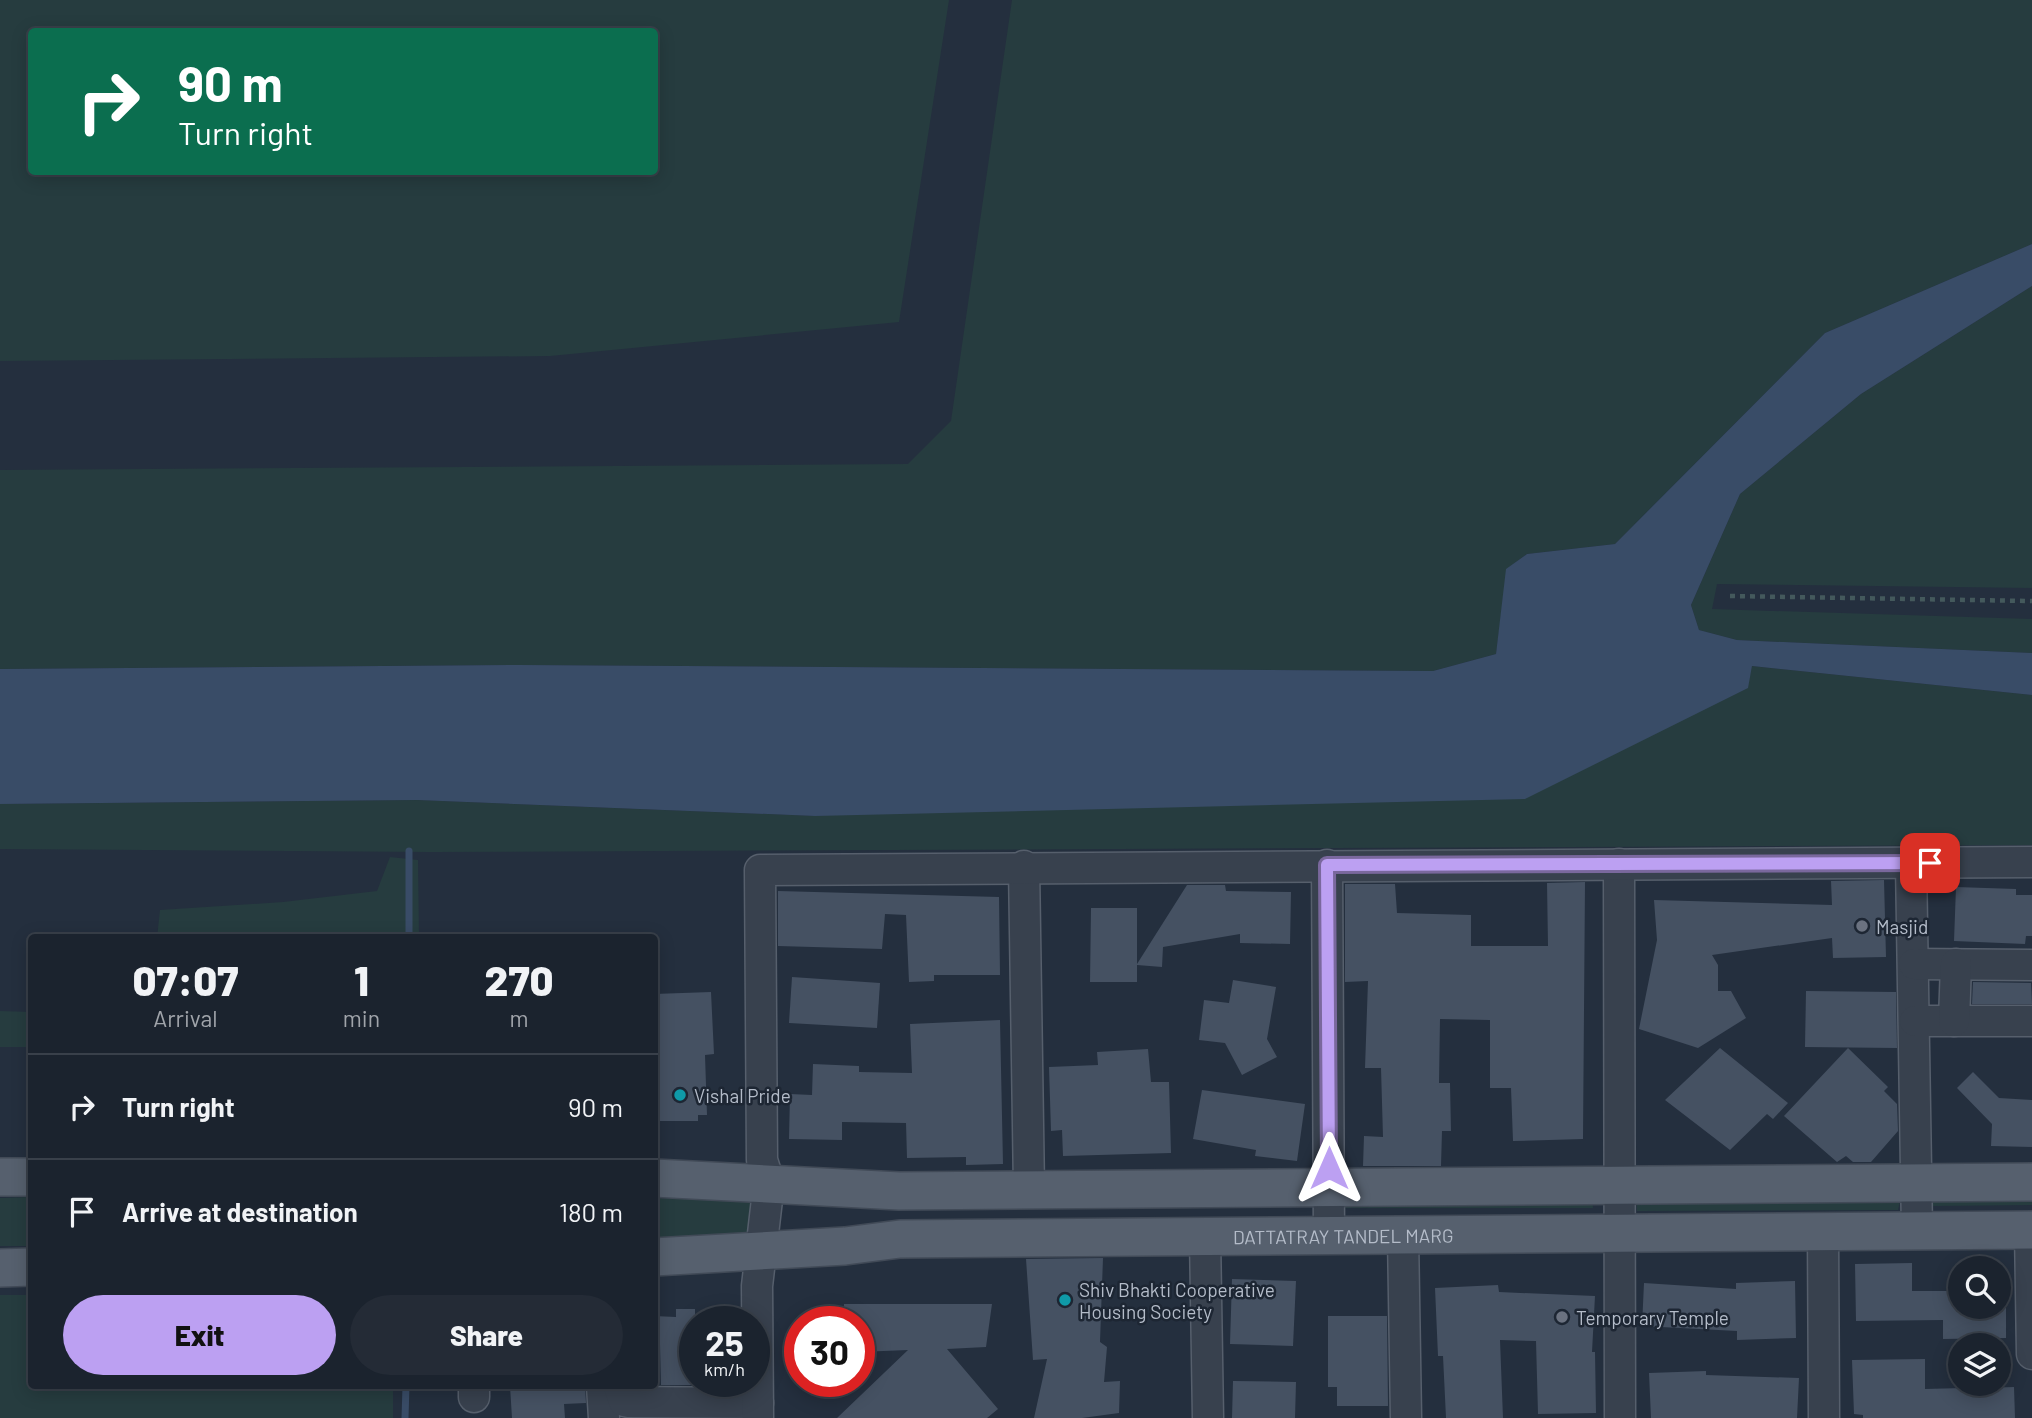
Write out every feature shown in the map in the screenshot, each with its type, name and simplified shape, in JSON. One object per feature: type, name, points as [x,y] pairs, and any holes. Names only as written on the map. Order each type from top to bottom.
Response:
[{"type":"main road","points":[[0,1177],[28,1177]]},
{"type":"main road","points":[[658,1178],[899,1191],[2032,1182]]},
{"type":"main road","name":"DATTATRAY TANDEL MARG","points":[[658,1257],[900,1239],[2031,1230]]},
{"type":"main road","points":[[0,1268],[28,1267]]},
{"type":"street","points":[[620,1389],[624,1401],[629,1402],[758,1410],[757,1286],[769,1182],[762,1160],[760,870],[1024,866],[2032,862]]},
{"type":"street","points":[[1911,863],[1917,1231]]},
{"type":"street","points":[[1619,864],[1620,1418]]},
{"type":"street","points":[[1327,865],[1329,1235]]},
{"type":"street","points":[[1024,866],[1029,1190]]},
{"type":"street","points":[[1914,956],[2032,949]]},
{"type":"street","points":[[1914,956],[1956,964],[2032,965]]},
{"type":"street","points":[[1954,1021],[1956,964]]},
{"type":"street","points":[[1915,1020],[2032,1021]]},
{"type":"street","points":[[2031,1230],[2032,1354]]},
{"type":"street","points":[[1823,1231],[1825,1418]]},
{"type":"street","points":[[1403,1235],[1406,1418]]},
{"type":"street","points":[[1205,1236],[1208,1418]]},
{"type":"street","points":[[603,1389],[604,1418]]},
{"type":"path","points":[[1730,596],[2032,601]]},
{"type":"green space","points":[[0,0],[949,0],[899,322],[550,356],[0,361]]},
{"type":"green space","points":[[1012,0],[2032,0],[2032,244],[1825,333],[1615,544],[1527,554],[1507,569],[1496,654],[1433,671],[521,665],[0,669],[0,470],[908,464],[951,421]]},
{"type":"green space","points":[[2032,286],[2032,588],[1717,584],[1712,609],[2032,619],[2032,653],[1737,640],[1699,630],[1691,605],[1740,494],[1861,394]]},
{"type":"green space","points":[[1752,666],[2032,695],[2032,845],[431,852],[0,849],[0,804],[417,800],[815,816],[1638,741],[1747,688]]},
{"type":"green space","points":[[390,857],[418,860],[419,934],[157,934],[160,910],[283,902],[377,891]]},
{"type":"green space","points":[[0,1011],[28,1012],[28,1047],[0,1047]]},
{"type":"green space","points":[[1932,1191],[2032,1191],[2032,1205],[1932,1206]]},
{"type":"green space","points":[[1592,1192],[1593,1208],[1339,1208],[1341,1196]]},
{"type":"green space","points":[[1902,1192],[1898,1210],[1637,1211],[1636,1194]]},
{"type":"green space","points":[[28,1197],[28,1246],[0,1246],[0,1198]]},
{"type":"green space","points":[[658,1198],[747,1201],[759,1207],[760,1227],[746,1235],[658,1238]]},
{"type":"green space","points":[[0,1295],[28,1295],[28,1389],[393,1389],[393,1418],[0,1418]]},
{"type":"water","points":[[2032,244],[2032,286],[1861,394],[1740,494],[1691,605],[1699,630],[1737,640],[2032,653],[2032,695],[1752,666],[1748,688],[1525,799],[815,816],[417,800],[0,804],[0,669],[521,665],[1433,671],[1496,654],[1506,569],[1527,554],[1615,544],[1825,333]]},
{"type":"building","points":[[1884,880],[1886,957],[1833,958],[1832,938],[1712,955],[1718,965],[1718,991],[1731,991],[1746,1018],[1698,1048],[1639,1029],[1657,940],[1654,900],[1832,905],[1831,881]]},
{"type":"building","points":[[1585,882],[1583,1139],[1513,1141],[1511,1088],[1490,1088],[1490,1020],[1440,1019],[1439,1083],[1450,1083],[1451,1131],[1442,1131],[1441,1166],[1363,1166],[1364,1136],[1383,1137],[1381,1068],[1365,1068],[1368,981],[1345,982],[1345,884],[1395,884],[1397,913],[1471,915],[1471,946],[1548,946],[1547,883]]},
{"type":"building","points":[[1187,885],[1225,885],[1226,891],[1291,892],[1290,944],[1240,943],[1240,934],[1163,947],[1162,967],[1137,965],[1137,982],[1090,982],[1091,908],[1137,908],[1137,964]]},
{"type":"building","points":[[1956,887],[2016,889],[2016,895],[2032,895],[2032,936],[2026,936],[2025,944],[1954,941]]},
{"type":"building","points":[[778,891],[999,897],[1000,975],[934,975],[934,981],[909,982],[906,915],[885,914],[882,949],[778,946]]},
{"type":"building","points":[[792,977],[880,983],[877,1028],[789,1023]]},
{"type":"building","points":[[1233,980],[1276,987],[1267,1039],[1277,1057],[1242,1075],[1225,1043],[1199,1040],[1204,1000],[1229,1003]]},
{"type":"building","points":[[1973,982],[2031,983],[2032,1004],[1972,1004]]},
{"type":"building","points":[[1806,991],[1896,992],[1897,1048],[1805,1047]]},
{"type":"building","points":[[711,992],[714,1054],[705,1055],[707,1115],[698,1115],[698,1121],[658,1121],[658,994]]},
{"type":"building","points":[[1000,1020],[1003,1164],[966,1165],[966,1157],[907,1158],[906,1123],[842,1122],[842,1140],[789,1139],[790,1094],[812,1095],[813,1064],[859,1066],[859,1072],[912,1073],[910,1024]]},
{"type":"building","points":[[1720,1048],[1788,1103],[1773,1119],[1767,1114],[1730,1150],[1665,1100]]},
{"type":"building","points":[[1848,1048],[1888,1087],[1884,1091],[1897,1104],[1898,1131],[1871,1162],[1853,1162],[1846,1156],[1837,1162],[1784,1116]]},
{"type":"building","points":[[1148,1049],[1151,1082],[1169,1082],[1171,1153],[1063,1156],[1062,1130],[1051,1131],[1049,1067],[1098,1065],[1097,1052]]},
{"type":"building","points":[[1973,1072],[1999,1098],[2032,1100],[2032,1147],[1991,1146],[1992,1124],[1957,1088]]},
{"type":"building","points":[[1202,1090],[1305,1104],[1297,1161],[1255,1156],[1256,1150],[1193,1139]]},
{"type":"building","name":"Shiv Bhakti Cooperative Housing Society","points":[[1103,1258],[1100,1342],[1107,1347],[1104,1382],[1120,1381],[1119,1413],[1082,1418],[1034,1418],[1047,1359],[1033,1360],[1026,1259]]},
{"type":"building","points":[[1912,1263],[1912,1291],[1948,1291],[1948,1319],[2006,1319],[2006,1333],[1948,1333],[1948,1339],[1943,1339],[1943,1320],[1856,1321],[1855,1264]]},
{"type":"building","points":[[1232,1279],[1296,1281],[1293,1346],[1230,1344]]},
{"type":"building","points":[[1795,1281],[1796,1338],[1737,1340],[1737,1331],[1642,1326],[1644,1283],[1736,1289],[1736,1283]]},
{"type":"building","points":[[1498,1285],[1499,1292],[1595,1296],[1592,1352],[1595,1352],[1596,1413],[1538,1414],[1536,1341],[1500,1340],[1503,1418],[1446,1418],[1443,1356],[1438,1356],[1435,1288]]},
{"type":"building","points":[[992,1304],[986,1347],[947,1349],[998,1409],[987,1418],[837,1418],[859,1397],[875,1397],[875,1382],[908,1350],[875,1351],[875,1306],[844,1306]]},
{"type":"building","points":[[676,1309],[679,1309],[679,1385],[661,1385],[658,1316],[676,1317]]},
{"type":"building","points":[[1328,1316],[1387,1316],[1388,1406],[1337,1406],[1337,1387],[1328,1387]]},
{"type":"building","points":[[1925,1359],[1925,1389],[1948,1388],[1948,1396],[2011,1396],[2011,1387],[2014,1387],[2015,1418],[1863,1418],[1863,1415],[1854,1414],[1852,1360]]},
{"type":"building","points":[[1706,1371],[1706,1375],[1799,1378],[1797,1418],[1651,1418],[1649,1373]]},
{"type":"building","points":[[1233,1381],[1296,1382],[1295,1418],[1232,1418]]},
{"type":"building","points":[[510,1389],[585,1389],[586,1403],[564,1404],[565,1418],[512,1418]]},
{"type":"waterway","points":[[409,851],[409,934]]},
{"type":"waterway","points":[[405,1418],[406,1389]]},
{"type":"place","name":"Masjid","points":[[1862,926]]},
{"type":"place","name":"Vishal Pride","points":[[680,1095]]},
{"type":"place","name":"Shiv Bhakti Cooperative Housing Society","points":[[1065,1300]]},
{"type":"place","name":"Temporary Temple","points":[[1562,1317]]},
{"type":"route","points":[[1329,1168],[1327,865],[1930,863]]}]
